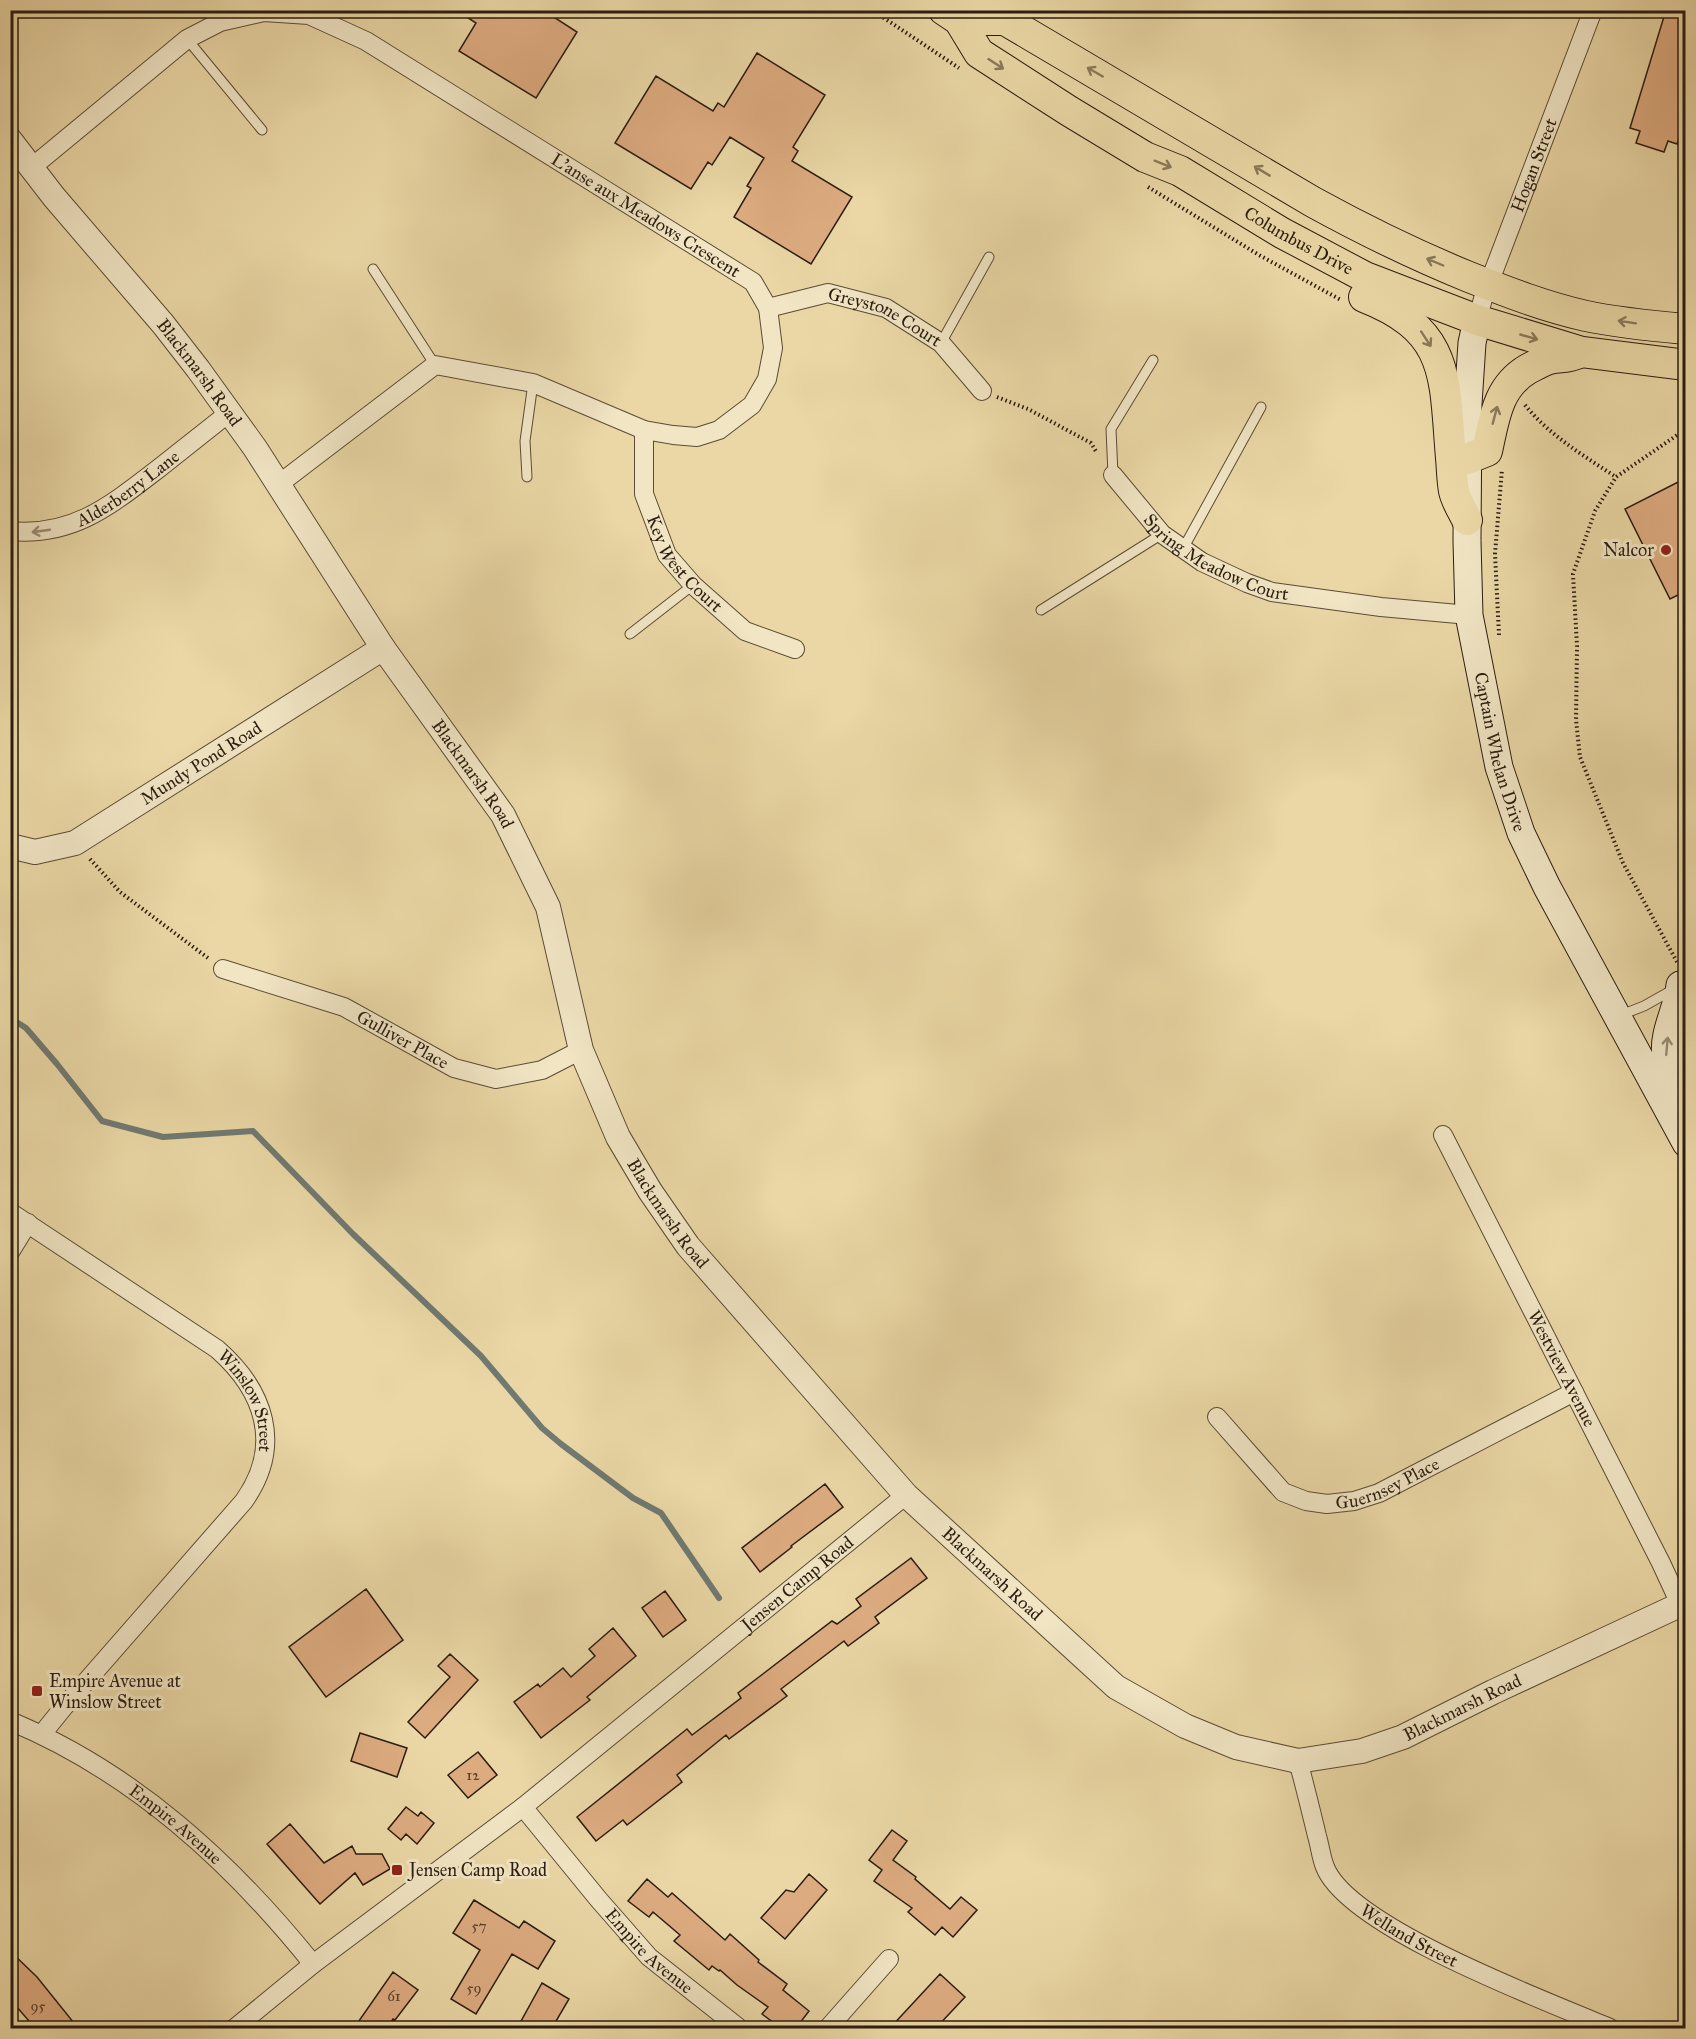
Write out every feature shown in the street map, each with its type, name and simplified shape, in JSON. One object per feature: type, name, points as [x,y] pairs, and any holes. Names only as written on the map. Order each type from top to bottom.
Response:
[{"type":"main road","name":"Columbus Drive","points":[[952,15],[1005,20],[1365,231],[1406,250],[1489,285],[1533,301],[1586,316],[1686,329]]},
{"type":"main road","name":"Columbus Drive","points":[[952,15],[979,53],[1145,157],[1180,171],[1282,233],[1365,277],[1477,320],[1582,352],[1686,365]]},
{"type":"main road","points":[[1282,233],[1299,263],[1401,314],[1424,334],[1442,371],[1454,493],[1467,520]]},
{"type":"main road","name":"Captain Whelan Drive","points":[[1477,320],[1472,343],[1467,459],[1469,615],[1499,767],[1521,833],[1547,887],[1686,1143]]},
{"type":"main road","points":[[1467,459],[1487,451],[1497,408],[1513,379],[1549,359],[1570,358],[1582,352]]},
{"type":"main road","points":[[1682,978],[1665,1052],[1673,1077],[1686,1100]]},
{"type":"street","name":"Hogan Street","points":[[1477,320],[1593,10]]},
{"type":"street","name":"L'anse aux Meadows Crescent","points":[[31,168],[187,39],[220,22],[264,12],[309,15],[366,40],[753,282],[768,308],[773,348],[767,379],[752,405],[719,430],[697,437],[644,430],[532,383],[435,365]]},
{"type":"street","name":"Blackmarsh Road","points":[[10,140],[54,197],[163,324],[230,412],[279,484],[383,648],[503,815],[548,907],[581,1050],[618,1137],[650,1191],[688,1246],[906,1495],[1116,1687],[1185,1726],[1236,1747],[1298,1761],[1362,1752],[1403,1737],[1683,1603]]},
{"type":"street","name":"Greystone Court","points":[[768,308],[828,293],[886,308],[941,343],[982,392]]},
{"type":"street","points":[[279,484],[435,365]]},
{"type":"street","name":"Alderberry Lane","points":[[10,531],[48,530],[69,526],[87,519],[118,500],[230,412]]},
{"type":"street","name":"Key West Court","points":[[644,430],[644,494],[667,555],[693,585],[745,631],[795,649]]},
{"type":"street","name":"Spring Meadow Court","points":[[1113,475],[1162,534],[1222,573],[1272,592],[1381,607],[1469,615]]},
{"type":"street","name":"Mundy Pond Road","points":[[10,846],[35,852],[75,843],[383,648]]},
{"type":"street","name":"Gulliver Place","points":[[223,969],[344,1007],[454,1068],[496,1079],[542,1070],[581,1050]]},
{"type":"street","name":"Westview Avenue","points":[[1443,1135],[1683,1603]]},
{"type":"street","name":"Winslow Street","points":[[10,1212],[229,1359],[250,1384],[257,1399],[262,1415],[265,1446],[258,1477],[244,1501],[42,1734]]},
{"type":"street","points":[[10,1252],[28,1223]]},
{"type":"street","name":"Guernsey Place","points":[[1217,1417],[1283,1492],[1306,1501],[1327,1504],[1354,1501],[1379,1493],[1574,1392]]},
{"type":"street","name":"Jensen Camp Road","points":[[235,2028],[313,1964],[523,1807],[906,1495]]},
{"type":"street","name":"Empire Avenue","points":[[10,1721],[42,1734],[122,1781],[152,1802],[238,1879],[313,1964]]},
{"type":"street","name":"Welland Street","points":[[1298,1761],[1325,1868],[1338,1887],[1365,1911],[1394,1930],[1489,1976],[1610,2028]]},
{"type":"street","name":"Empire Avenue","points":[[523,1807],[649,1957],[739,2028]]},
{"type":"street","points":[[828,2028],[889,1959]]},
{"type":"lane","points":[[187,39],[262,130]]},
{"type":"lane","points":[[941,343],[989,257]]},
{"type":"lane","points":[[373,269],[435,365]]},
{"type":"lane","points":[[1113,475],[1111,429],[1153,360]]},
{"type":"lane","points":[[527,477],[525,441],[532,383]]},
{"type":"lane","points":[[1184,547],[1261,407]]},
{"type":"lane","points":[[1041,610],[1162,534]]},
{"type":"lane","points":[[630,634],[693,585]]},
{"type":"lane","points":[[1617,1017],[1644,1005],[1682,978]]},
{"type":"path","points":[[982,392],[1028,409],[1091,443],[1113,475]]},
{"type":"path","points":[[1524,403],[1544,425],[1616,477]]},
{"type":"path","points":[[1682,978],[1623,862],[1580,757],[1576,720],[1577,646],[1573,574],[1595,511],[1616,477],[1686,429]]},
{"type":"path","points":[[1500,639],[1495,554],[1504,459]]},
{"type":"path","points":[[75,843],[120,892],[223,969]]},
{"type":"building","points":[[456,10],[543,10],[577,32],[536,98],[459,51],[476,23]]},
{"type":"building","points":[[1666,10],[1686,10],[1686,134],[1681,132],[1677,144],[1668,141],[1664,152],[1636,143],[1640,131],[1630,128]]},
{"type":"building","points":[[757,53],[825,95],[793,147],[798,151],[792,161],[852,197],[811,264],[734,217],[751,188],[747,186],[764,158],[730,137],[712,165],[708,162],[691,189],[615,143],[656,76],[713,111],[718,103],[724,107]]},
{"type":"building","name":"Nalcor","points":[[1686,478],[1686,591],[1670,599],[1625,509]]},
{"type":"building","points":[[825,1484],[843,1507],[760,1572],[742,1548]]},
{"type":"building","points":[[911,1558],[927,1578],[875,1617],[879,1623],[848,1646],[844,1641],[781,1689],[787,1696],[729,1739],[726,1735],[677,1775],[682,1782],[627,1825],[623,1820],[596,1841],[577,1817],[687,1729],[692,1735],[741,1698],[738,1693],[832,1621],[837,1624],[861,1606],[856,1599]]},
{"type":"building","points":[[366,1589],[403,1640],[326,1697],[289,1647]]},
{"type":"building","points":[[665,1591],[686,1620],[663,1637],[642,1608]]},
{"type":"building","points":[[613,1628],[636,1656],[587,1697],[590,1700],[541,1738],[514,1702],[538,1684],[540,1687],[563,1668],[571,1677],[595,1656],[589,1649]]},
{"type":"building","points":[[450,1654],[478,1680],[425,1738],[408,1722],[450,1677],[438,1666]]},
{"type":"building","points":[[360,1733],[407,1748],[397,1777],[351,1761]]},
{"type":"building","points":[[478,1752],[497,1775],[468,1798],[448,1775]]},
{"type":"building","points":[[406,1807],[418,1816],[421,1812],[434,1823],[417,1844],[406,1834],[401,1840],[388,1829]]},
{"type":"building","points":[[290,1824],[324,1863],[352,1846],[356,1854],[382,1854],[390,1869],[363,1885],[355,1873],[320,1904],[267,1844]]},
{"type":"building","points":[[892,1830],[907,1841],[893,1860],[916,1877],[915,1879],[950,1909],[961,1897],[977,1910],[953,1937],[942,1927],[935,1935],[908,1912],[912,1908],[874,1881],[882,1870],[869,1860]]},
{"type":"building","points":[[809,1874],[827,1890],[785,1939],[761,1918],[786,1890],[794,1892]]},
{"type":"building","points":[[647,1879],[668,1897],[672,1893],[725,1940],[730,1934],[759,1960],[758,1962],[787,1984],[783,1990],[809,2011],[796,2028],[781,2028],[762,2014],[768,2007],[720,1970],[712,1966],[709,1970],[674,1941],[680,1935],[653,1912],[649,1917],[628,1901]]},
{"type":"building","points":[[474,1900],[519,1928],[524,1921],[555,1941],[538,1969],[512,1954],[476,2014],[451,1999],[480,1950],[453,1933]]},
{"type":"building","points":[[10,1951],[37,1977],[78,2028],[35,2028],[10,1999]]},
{"type":"building","points":[[393,1972],[418,1990],[387,2028],[354,2028]]},
{"type":"building","points":[[940,1974],[965,1997],[936,2028],[890,2028]]},
{"type":"building","points":[[542,1983],[569,1999],[552,2028],[529,2028],[520,2023]]},
{"type":"waterway","points":[[10,1018],[26,1028],[102,1121],[163,1137],[253,1131],[353,1234],[481,1356],[542,1428],[633,1498],[661,1513],[719,1598]]},
{"type":"place","name":"Nalcor","points":[[1666,550]]},
{"type":"place","name":"Empire Avenue at Winslow Street","points":[[37,1691]]},
{"type":"place","name":"Jensen Camp Road","points":[[397,1870]]}]
